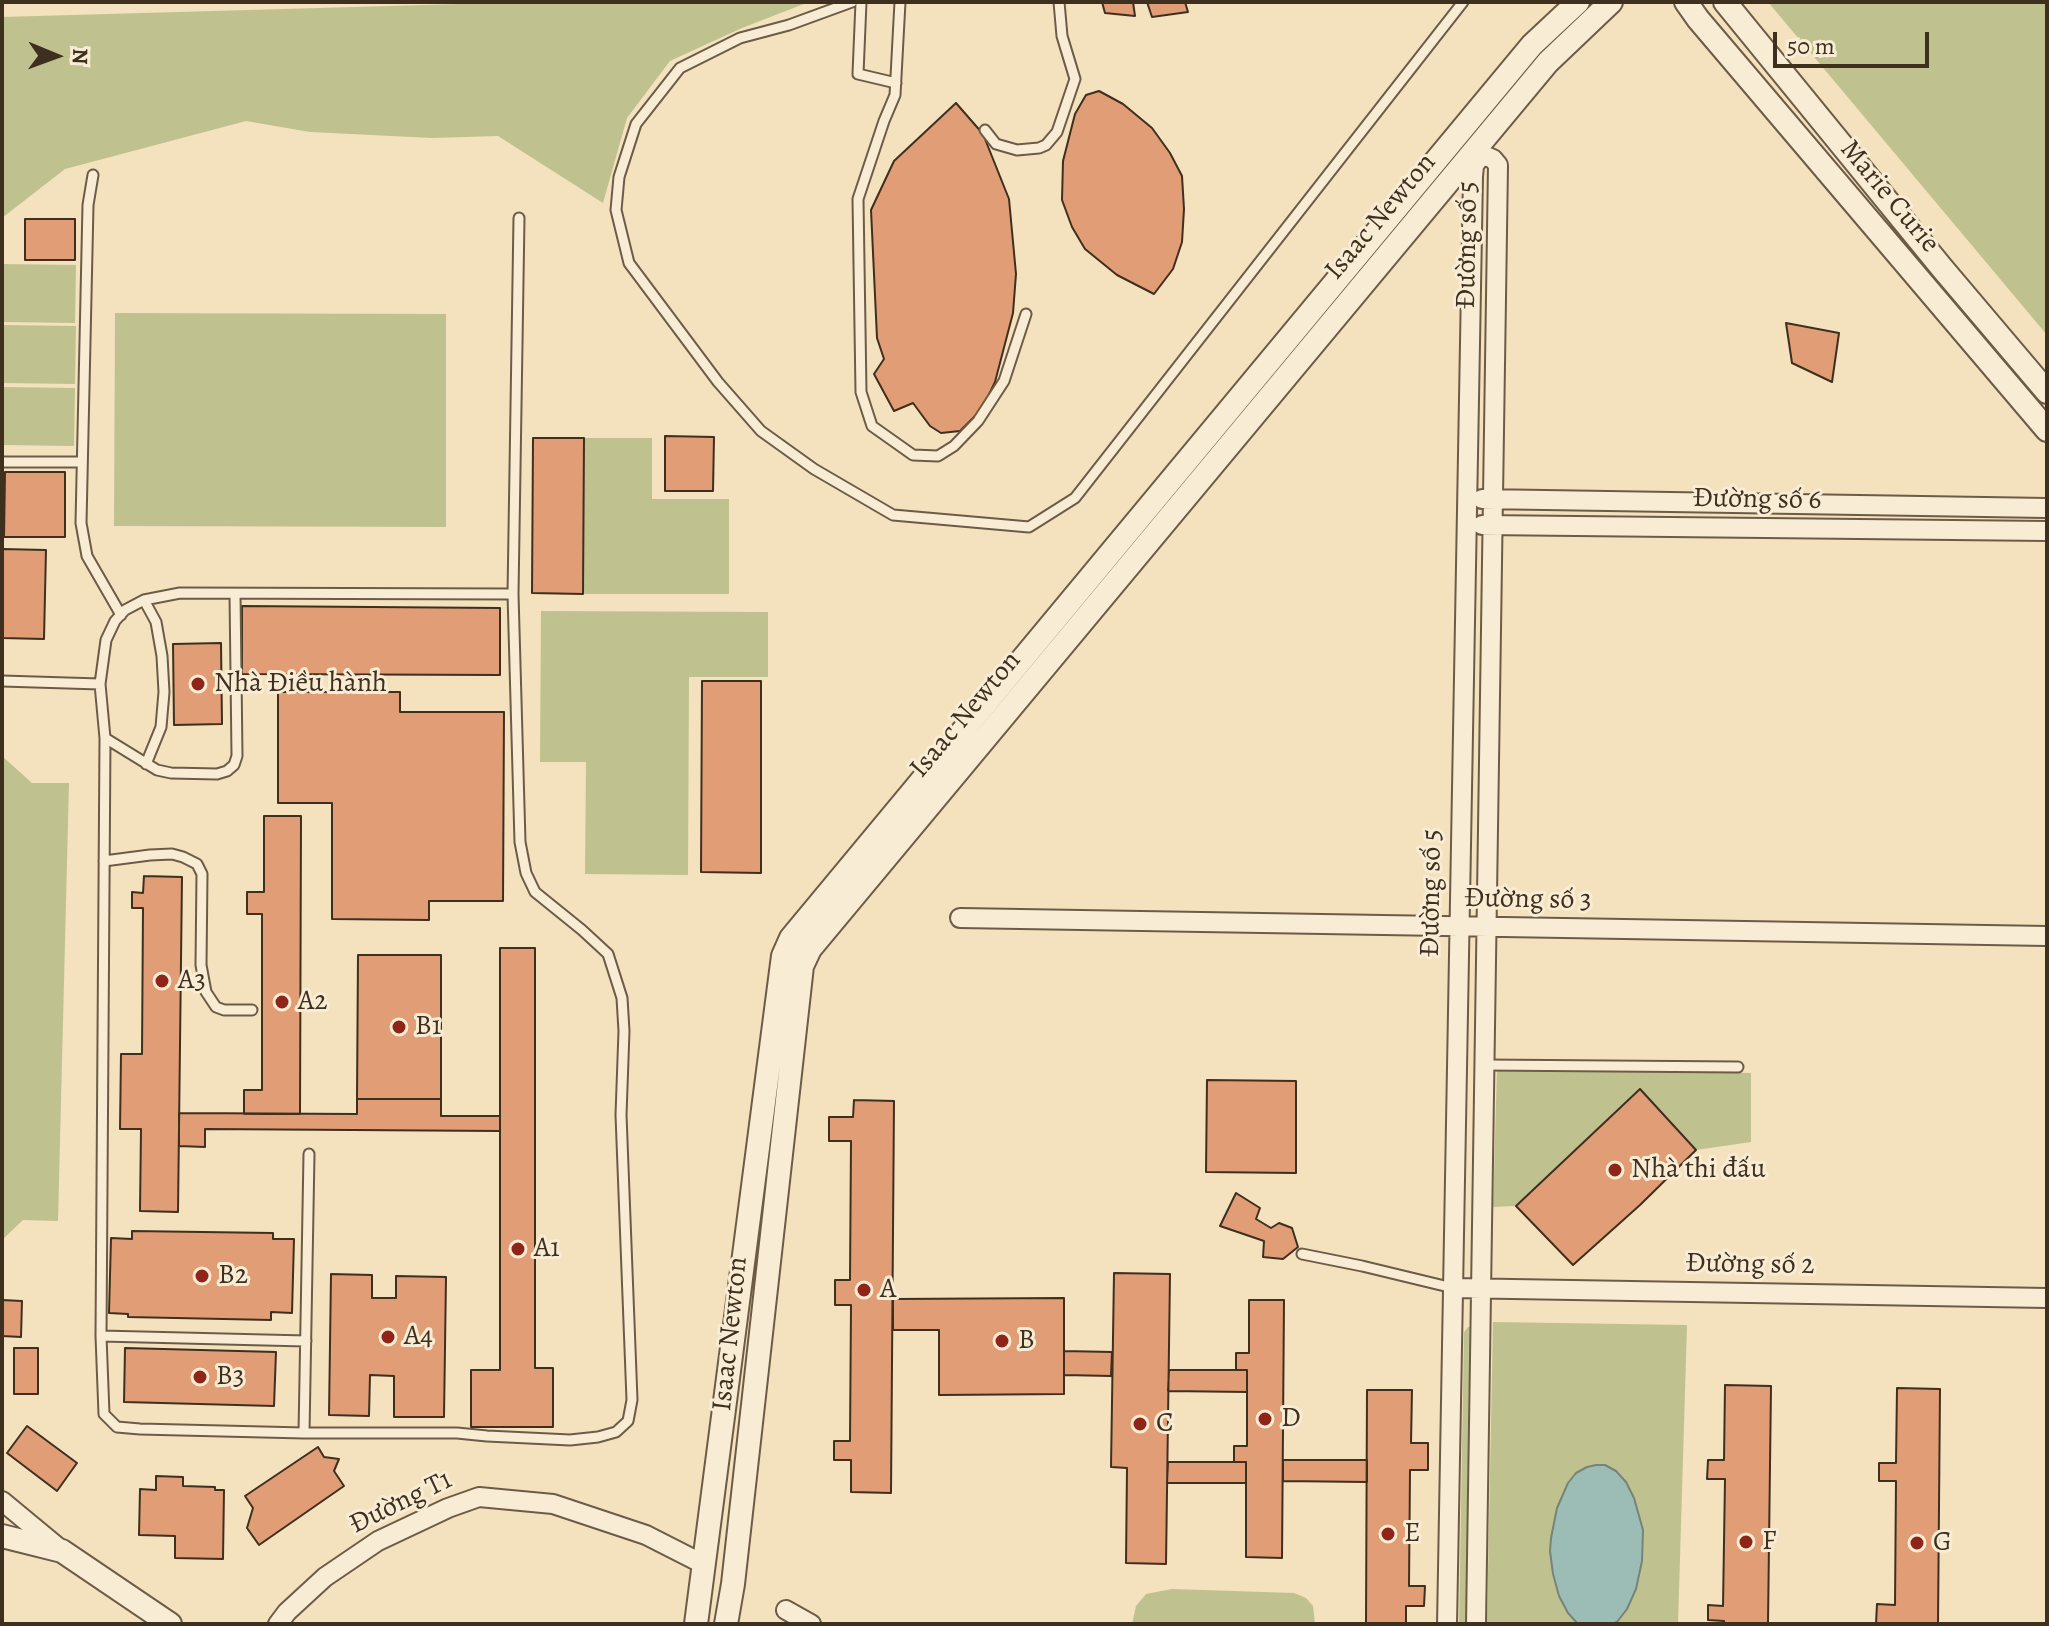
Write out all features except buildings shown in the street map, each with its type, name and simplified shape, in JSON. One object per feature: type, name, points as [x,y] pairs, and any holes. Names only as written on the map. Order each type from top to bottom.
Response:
[{"type":"street","name":"Isaac Newton","points":[[696,1624],[783,956],[791,938],[1532,45],[1578,2]]},
{"type":"street","name":"Isaac Newton","points":[[726,1624],[802,966],[810,949],[1548,62],[1611,2]]},
{"type":"street","name":"Marie Curie","points":[[1686,2],[2047,430]]},
{"type":"street","name":"Marie Curie","points":[[1725,2],[2047,392]]},
{"type":"street","name":"Đường số 5","points":[[1447,1624],[1473,176],[1478,159],[1486,156],[1498,165],[1476,1624]]},
{"type":"street","name":"Đường số 6","points":[[1467,499],[2047,508]]},
{"type":"street","name":"Đường số 6","points":[[1467,525],[2047,531]]},
{"type":"street","name":"Đường số 3","points":[[960,918],[2047,936]]},
{"type":"street","name":"Đường số 2","points":[[1453,1288],[2047,1298]]},
{"type":"street","name":"Đường T1","points":[[278,1624],[325,1577],[378,1541],[479,1497],[553,1504],[646,1535],[705,1565]]},
{"type":"street","points":[[2,1501],[62,1551],[170,1624]]},
{"type":"street","points":[[2,1536],[62,1551]]},
{"type":"street","points":[[705,1565],[733,1584]]},
{"type":"street","points":[[786,1610],[811,1624]]},
{"type":"lane","points":[[852,2],[789,25],[740,38],[680,68],[636,124],[619,177],[616,210],[629,263],[718,382],[761,431],[814,469],[893,515],[1029,527],[1075,498],[1463,2]]},
{"type":"lane","points":[[861,2],[858,74],[896,83]]},
{"type":"lane","points":[[900,2],[895,95],[858,199],[861,392],[872,426],[913,455],[938,456],[954,446],[978,421],[1004,381],[1026,314]]},
{"type":"lane","points":[[985,130],[996,144],[1017,150],[1046,145],[1057,132],[1075,79],[1062,36],[1059,2]]},
{"type":"lane","points":[[93,175],[88,205],[81,523],[87,556],[121,615]]},
{"type":"lane","points":[[513,594],[180,593],[144,600],[125,610],[115,621],[106,640],[100,684],[105,738],[101,1336],[104,1414],[117,1427],[304,1433],[457,1433],[570,1440],[616,1432],[628,1421],[632,1400],[621,1115],[622,998],[608,954],[535,892],[526,873],[520,842],[513,594],[519,218]]},
{"type":"lane","points":[[2,462],[82,462]]},
{"type":"lane","points":[[105,738],[157,770],[171,773],[217,774],[234,765],[237,756],[235,594]]},
{"type":"lane","points":[[144,600],[156,622],[164,692],[161,727],[146,764]]},
{"type":"lane","points":[[2,681],[100,684]]},
{"type":"lane","points":[[104,861],[172,854],[197,864],[202,874],[201,965],[206,992],[216,1007],[252,1010]]},
{"type":"lane","points":[[1484,1065],[1738,1067]]},
{"type":"lane","points":[[304,1433],[309,1154]]},
{"type":"lane","points":[[1302,1254],[1453,1288]]},
{"type":"lane","points":[[101,1336],[306,1341]]},
{"type":"green space","points":[[530,2],[809,2],[670,61],[627,118],[603,203],[498,136],[432,138],[310,132],[246,121],[65,169],[2,218],[2,17]]},
{"type":"green space","points":[[1768,2],[2047,2],[2047,335]]},
{"type":"green space","points":[[2,264],[76,265],[75,323],[2,322]]},
{"type":"green space","points":[[115,313],[446,314],[446,527],[114,526]]},
{"type":"green space","points":[[2,325],[76,326],[75,384],[2,383]]},
{"type":"green space","points":[[2,387],[75,388],[74,446],[2,445]]},
{"type":"green space","points":[[584,438],[652,438],[652,499],[729,499],[729,594],[583,594]]},
{"type":"green space","points":[[541,611],[768,612],[768,677],[689,677],[688,875],[585,874],[586,762],[540,762]]},
{"type":"green space","points":[[2,756],[32,783],[69,783],[58,1221],[23,1220],[2,1240]]},
{"type":"green space","points":[[1497,1069],[1751,1073],[1751,1142],[1696,1150],[1639,1090],[1516,1206],[1493,1207]]},
{"type":"green space","points":[[1493,1322],[1687,1325],[1678,1624],[1487,1624]]},
{"type":"green space","points":[[1472,1327],[1470,1624],[1459,1624],[1464,1332]]},
{"type":"green space","points":[[1172,1589],[1294,1593],[1306,1598],[1313,1606],[1315,1624],[1132,1624],[1136,1606],[1146,1594]]},
{"type":"water","points":[[1605,1465],[1616,1471],[1634,1498],[1643,1530],[1642,1561],[1636,1589],[1617,1622],[1578,1624],[1559,1596],[1553,1574],[1551,1538],[1557,1508],[1568,1483],[1576,1473]]},
{"type":"place","name":"Nhà Điều hành","points":[[198,684]]},
{"type":"place","name":"A3","points":[[162,981]]},
{"type":"place","name":"A2","points":[[282,1002]]},
{"type":"place","name":"B1","points":[[399,1027]]},
{"type":"place","name":"Nhà thi đấu","points":[[1615,1170]]},
{"type":"place","name":"A1","points":[[518,1249]]},
{"type":"place","name":"B2","points":[[202,1276]]},
{"type":"place","name":"A","points":[[864,1290]]},
{"type":"place","name":"A4","points":[[388,1337]]},
{"type":"place","name":"B","points":[[1002,1341]]},
{"type":"place","name":"B3","points":[[200,1377]]},
{"type":"place","name":"D","points":[[1265,1419]]},
{"type":"place","name":"C","points":[[1140,1424]]},
{"type":"place","name":"E","points":[[1388,1534]]},
{"type":"place","name":"F","points":[[1746,1542]]},
{"type":"place","name":"G","points":[[1917,1543]]}]
